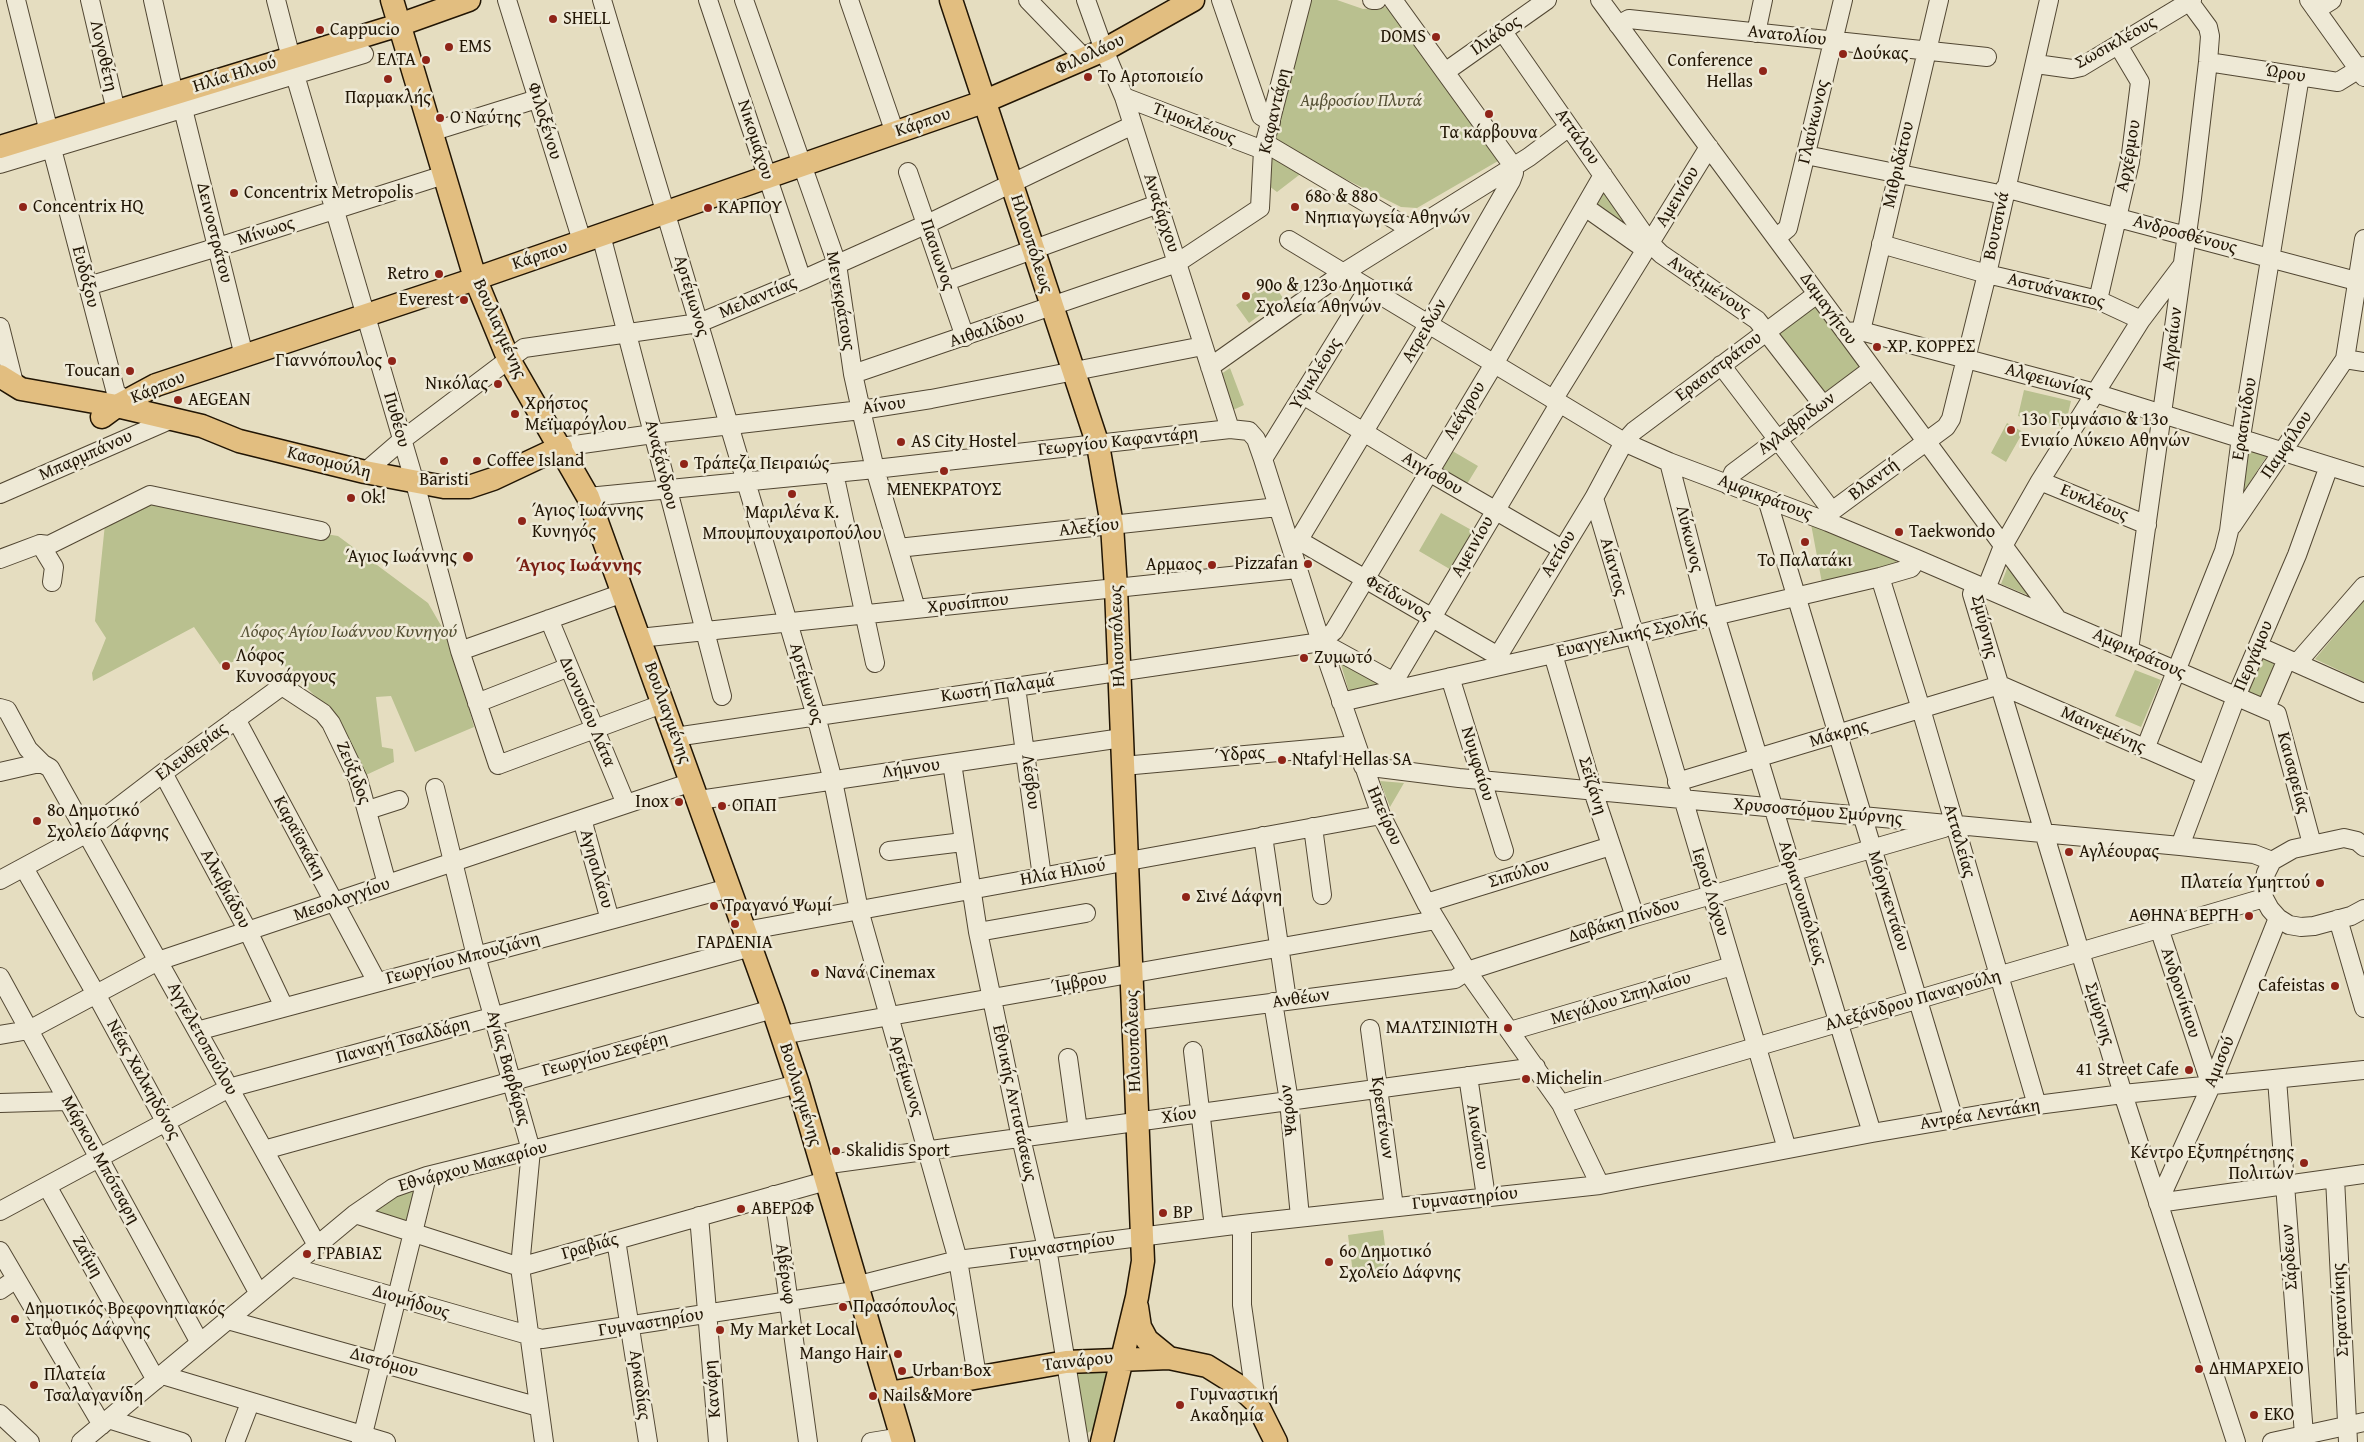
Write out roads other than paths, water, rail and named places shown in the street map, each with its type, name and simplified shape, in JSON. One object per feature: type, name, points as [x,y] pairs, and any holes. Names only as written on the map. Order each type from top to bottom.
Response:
[{"type":"main road","name":"Βουλιαγμένης","points":[[392,0],[475,278],[508,358],[561,447],[588,497],[662,704],[696,791],[798,1084],[902,1440]]},
{"type":"main road","name":"Ηλία Ηλιού","points":[[0,146],[50,140],[116,111],[178,101],[293,67],[399,25],[469,0]]},
{"type":"main road","name":"Ηλιουπόλεως","points":[[951,0],[983,102],[1012,183],[1098,445],[1112,526],[1120,672],[1136,1122],[1143,1261],[1137,1297]]},
{"type":"main road","name":"Φιλολάου","points":[[983,102],[1094,54],[1193,0]]},
{"type":"main road","name":"Κάρπου","points":[[115,408],[156,385],[592,238],[983,102]]},
{"type":"main road","points":[[156,385],[152,400],[159,421]]},
{"type":"main road","name":"Κασομούλη","points":[[9,387],[115,408],[159,421],[202,426],[239,441],[365,472],[444,488],[469,487],[492,479],[561,447]]},
{"type":"main road","points":[[1137,1297],[1137,1318],[1140,1327],[1147,1340],[1169,1358]]},
{"type":"main road","points":[[1102,1442],[1137,1297]]},
{"type":"main road","name":"Ταινάρου","points":[[889,1393],[977,1376],[1066,1362],[1122,1358],[1169,1358],[1195,1362],[1219,1372],[1256,1402]]},
{"type":"main road","points":[[1256,1402],[1276,1442]]},
{"type":"street","name":"Ευδόξου","points":[[16,0],[50,140],[116,393],[115,408]]},
{"type":"street","name":"Λογοθέτη","points":[[90,0],[116,111]]},
{"type":"street","name":"Δεινοστράτου","points":[[153,0],[178,101],[218,247],[244,356]]},
{"type":"street","name":"Πυθέου","points":[[276,0],[293,67],[402,440],[460,651],[498,765],[594,728]]},
{"type":"street","name":"Φιλοξένου","points":[[507,0],[537,99],[592,238]]},
{"type":"street","name":"Αρτέμωνος","points":[[602,0],[816,716],[833,781],[859,910],[958,1260],[977,1376]]},
{"type":"street","name":"Νικομάχου","points":[[708,0],[802,280]]},
{"type":"street","name":"Μενεκράτους","points":[[744,0],[837,264],[853,374],[861,410],[875,469],[916,609]]},
{"type":"street","points":[[849,0],[895,133]]},
{"type":"street","points":[[1028,0],[1094,54]]},
{"type":"street","name":"Αναξάρχου","points":[[1086,0],[1094,54],[1124,97],[1230,429]]},
{"type":"street","points":[[1221,0],[1261,116],[1271,122]]},
{"type":"street","name":"Καφαντάρη","points":[[1177,263],[1248,218],[1260,208],[1264,147],[1302,0]]},
{"type":"street","points":[[1372,0],[1377,0]]},
{"type":"street","points":[[1393,0],[1513,166]]},
{"type":"street","name":"Ιλιάδος","points":[[1445,72],[1547,0]]},
{"type":"street","name":"Δαμαγήτου","points":[[1600,0],[1817,294],[1853,331],[1872,368],[2056,618]]},
{"type":"street","points":[[1756,33],[1763,0]]},
{"type":"street","name":"Γλαύκωνος","points":[[1776,238],[1788,228],[1842,0]]},
{"type":"street","name":"Μιθριδάτου","points":[[1853,331],[1881,244],[1939,0]]},
{"type":"street","name":"Βουτσινά","points":[[1926,441],[1946,427],[1951,420],[2036,64],[2049,0]]},
{"type":"street","name":"Σωσικλέους","points":[[2036,64],[2072,69],[2081,66],[2190,0]]},
{"type":"street","name":"Αγραίων","points":[[2129,650],[2163,413],[2208,62],[2210,36],[2208,27],[2190,0]]},
{"type":"street","points":[[2332,0],[2313,5],[2362,71]]},
{"type":"street","name":"Ανατολίου","points":[[1618,25],[1629,19],[1987,57]]},
{"type":"street","name":"Αττάλου","points":[[1503,32],[1603,175],[1648,246]]},
{"type":"street","name":"Αρχέρμου","points":[[2098,300],[2130,162],[2140,82],[2118,45]]},
{"type":"street","name":"Ηλία Ηλιού","points":[[293,67],[364,54]]},
{"type":"street","name":"Ώρου","points":[[2208,62],[2338,82],[2362,71]]},
{"type":"street","name":"Ερασινίδου","points":[[2145,749],[2224,551],[2229,531],[2241,437],[2272,258],[2300,76]]},
{"type":"street","name":"Τιμοκλέους","points":[[1124,97],[1264,147],[1412,230]]},
{"type":"street","points":[[431,132],[537,99]]},
{"type":"street","name":"Ηλία Ηλιού","points":[[0,164],[50,140],[178,101]]},
{"type":"street","name":"Μελαντίας","points":[[365,472],[402,440],[508,358],[524,348],[699,323],[802,280],[927,224],[1133,125]]},
{"type":"street","points":[[1210,367],[1342,273],[1513,166],[1570,127]]},
{"type":"street","name":"Αμεινίου","points":[[1392,686],[1556,402],[1708,147]]},
{"type":"street","name":"Ανδροσθένους","points":[[1806,155],[2005,192],[2117,217],[2361,282]]},
{"type":"street","name":"Ατρειδών","points":[[1295,545],[1428,325],[1511,181],[1513,166]]},
{"type":"street","name":"Πασιωνος","points":[[908,172],[965,337]]},
{"type":"street","name":"Μίνωος","points":[[88,286],[444,175]]},
{"type":"street","name":"Λεάγρου","points":[[1321,642],[1334,631],[1494,364],[1603,175]]},
{"type":"street","points":[[947,281],[1158,204]]},
{"type":"street","name":"Αναξιμένους","points":[[1585,207],[1661,254],[1757,320],[1823,405]]},
{"type":"street","name":"Αναξάνδρου","points":[[592,238],[628,333],[722,696]]},
{"type":"street","points":[[2364,238],[2361,282],[2345,359],[2364,362]]},
{"type":"street","name":"Αμφικράτους","points":[[1289,240],[1624,442],[1669,462],[1767,500],[1830,517],[1917,559],[2236,697],[2266,708]]},
{"type":"street","name":"Αστυάνακτος","points":[[1881,244],[1987,274],[2098,300],[2141,320]]},
{"type":"street","name":"Αιθαλίδου","points":[[853,374],[1052,308],[1177,263]]},
{"type":"street","points":[[1981,587],[2040,481],[2095,393],[2141,320],[2182,266]]},
{"type":"street","name":"Υψικλέους","points":[[1264,459],[1368,289]]},
{"type":"street","name":"Ερασιστράτου","points":[[1624,442],[1634,431],[1817,294]]},
{"type":"street","points":[[0,327],[9,387]]},
{"type":"street","name":"Αλφειωνίας","points":[[1853,331],[2095,393],[2283,450],[2364,477]]},
{"type":"street","name":"Αίνου","points":[[561,447],[653,434],[861,410],[1074,373],[1203,346]]},
{"type":"street","name":"Παμφίλου","points":[[2229,531],[2345,359]]},
{"type":"street","points":[[1721,365],[1776,439],[1830,517]]},
{"type":"street","name":"Αγλαβριδων","points":[[1728,485],[1733,473],[1872,368]]},
{"type":"street","name":"Αιγίσθου","points":[[1303,395],[1363,433],[1562,549]]},
{"type":"street","points":[[109,446],[115,408]]},
{"type":"street","name":"Μπαρμπάνου","points":[[0,494],[109,446],[159,421]]},
{"type":"street","name":"Γεωργίου Καφαντάρη","points":[[588,497],[875,469],[1230,429]]},
{"type":"street","name":"Ηπείρου","points":[[1230,429],[1245,430],[1252,434],[1264,459],[1278,507],[1295,545],[1297,569],[1381,815],[1426,903],[1467,971],[1561,1104],[1600,1185]]},
{"type":"street","name":"Βλαντή","points":[[1830,517],[1926,441]]},
{"type":"street","name":"Αετίου","points":[[1499,661],[1562,549],[1594,498],[1624,442]]},
{"type":"street","name":"Λύκωνος","points":[[1669,462],[1712,616]]},
{"type":"street","name":"Περγάμου","points":[[2180,846],[2236,697],[2297,555],[2329,466]]},
{"type":"street","points":[[834,473],[875,663]]},
{"type":"street","name":"Ευκλέους","points":[[2040,481],[2147,525]]},
{"type":"street","points":[[0,559],[40,544],[49,545],[150,495],[321,531]]},
{"type":"street","name":"Αίαντος","points":[[1594,498],[1633,635]]},
{"type":"street","name":"Μόργκεντάου","points":[[1767,500],[1954,1120]]},
{"type":"street","name":"Αλεξίου","points":[[898,548],[1278,507]]},
{"type":"street","points":[[40,544],[54,567],[52,582]]},
{"type":"street","name":"Φείδωνος","points":[[1295,545],[1365,579],[1432,617],[1499,661]]},
{"type":"street","name":"Ευαγγελικής Σχολής","points":[[1341,702],[1392,686],[1450,677],[1499,661],[1553,654],[1880,577],[1911,568],[1917,559]]},
{"type":"street","name":"Χρυσίππου","points":[[639,638],[1297,569]]},
{"type":"street","name":"Ατταλείας","points":[[1880,577],[1921,709],[2037,1105]]},
{"type":"street","points":[[2266,708],[2292,661],[2364,586]]},
{"type":"street","name":"Σμύρνης","points":[[1981,587],[1972,594],[2123,1094],[2236,1442]]},
{"type":"street","points":[[460,651],[623,593]]},
{"type":"street","name":"Αδριανουπόλεως","points":[[1712,616],[1758,758],[1872,1133]]},
{"type":"street","name":"Διονυσίου Λάτα","points":[[549,619],[626,804]]},
{"type":"street","name":"Ιερού Λόχου","points":[[1633,635],[1787,1149]]},
{"type":"street","points":[[1321,642],[1392,686]]},
{"type":"street","name":"Κωστή Παλαμά","points":[[675,737],[1321,642]]},
{"type":"street","points":[[2258,646],[2364,693]]},
{"type":"street","name":"Σεϊζάνη","points":[[1553,654],[1593,791],[1635,917]]},
{"type":"street","points":[[477,704],[569,667]]},
{"type":"street","name":"Νυμφαίου","points":[[1450,677],[1504,851]]},
{"type":"street","name":"Μάκρης","points":[[1677,782],[2000,685]]},
{"type":"street","name":"Μαινεμένης","points":[[2000,685],[2206,775]]},
{"type":"street","name":"Ελευθερίας","points":[[0,880],[86,833],[163,773],[282,686]]},
{"type":"street","name":"Ζεύξιδος","points":[[282,686],[323,713],[331,722],[356,773],[368,810],[387,884]]},
{"type":"street","name":"Λέσβου","points":[[1016,687],[1042,877]]},
{"type":"street","points":[[594,728],[662,704]]},
{"type":"street","name":"Αγγελετοπούλου","points":[[0,708],[7,710],[28,749],[50,768],[317,1245]]},
{"type":"street","name":"Καισαρείας","points":[[2266,708],[2277,714],[2312,844]]},
{"type":"street","name":"Καραϊσκάκη","points":[[236,719],[377,982]]},
{"type":"street","name":"Λήμνου","points":[[696,791],[833,781],[1122,738]]},
{"type":"street","name":"Ύδρας","points":[[1123,766],[1356,745]]},
{"type":"street","name":"Εθνικής Αντιστάσεως","points":[[952,763],[970,890],[1021,1138],[1047,1248],[1079,1442]]},
{"type":"street","points":[[0,772],[44,764]]},
{"type":"street","name":"Χρυσοστόμου Σμύρνης","points":[[1363,766],[1593,791],[2180,846],[2254,854],[2272,861]]},
{"type":"street","name":"Αλκιβιάδου","points":[[163,773],[248,931],[284,1007]]},
{"type":"street","name":"Αγίας Βαρβάρας","points":[[435,788],[476,956],[531,1150],[520,1267],[544,1442]]},
{"type":"street","name":"Μεσολογγίου","points":[[0,1035],[29,1030],[158,962],[626,804],[696,791]]},
{"type":"street","points":[[368,810],[399,800]]},
{"type":"street","name":"Ηλία Ηλιού","points":[[748,939],[859,910],[1381,815]]},
{"type":"street","name":"Αγησιλάου","points":[[582,819],[610,920]]},
{"type":"street","name":"Δαβάκη Πίνδου","points":[[1467,971],[1711,894],[1955,825]]},
{"type":"street","points":[[1313,827],[1322,896]]},
{"type":"street","name":"Ψαρών","points":[[1263,836],[1278,948],[1280,1001],[1300,1217]]},
{"type":"street","points":[[2362,840],[2344,838],[2292,849],[2272,861],[2266,873],[2263,886],[2264,898],[2278,918],[2289,924],[2301,927],[2338,920],[2364,909]]},
{"type":"street","points":[[889,852],[963,842]]},
{"type":"street","name":"Σιπύλου","points":[[1426,903],[1611,846]]},
{"type":"street","name":"Νέας Χαλκηδόνος","points":[[24,868],[96,994],[259,1294]]},
{"type":"street","name":"Γεωργίου Μπουζιάνη","points":[[197,1031],[729,888]]},
{"type":"street","name":"Αλεξάνδρου Παναγούλη","points":[[1561,1104],[2264,898]]},
{"type":"street","points":[[978,932],[1086,913]]},
{"type":"street","name":"Αμισού","points":[[2158,1203],[2211,1086],[2278,918]]},
{"type":"street","name":"Ίμβρου","points":[[782,1035],[1436,920]]},
{"type":"street","points":[[2338,920],[2364,1008]]},
{"type":"street","name":"Ανδρονίκιου","points":[[2159,928],[2211,1086]]},
{"type":"street","name":"Παναγή Τσαλδάρη","points":[[0,1211],[229,1088],[493,1017],[748,939]]},
{"type":"street","name":"Μεγάλου Σπηλαίου","points":[[1510,1032],[1732,966]]},
{"type":"street","name":"Ανθέων","points":[[1133,1021],[1455,979],[1467,971]]},
{"type":"street","name":"Μάρκου Μπότσαρη","points":[[0,977],[200,1343]]},
{"type":"street","name":"Γεωργίου Σεφέρη","points":[[264,1150],[773,1009]]},
{"type":"street","name":"Κρεστένων","points":[[1370,1029],[1394,1207]]},
{"type":"street","points":[[1193,1051],[1202,1113],[1214,1227]]},
{"type":"street","points":[[1068,1058],[1078,1130]]},
{"type":"street","name":"Χίου","points":[[824,1173],[928,1151],[1536,1067]]},
{"type":"street","name":"Αντρέα Λεντάκη","points":[[1600,1185],[1872,1133],[2037,1105],[2123,1094],[2364,1070]]},
{"type":"street","name":"Αισώπου","points":[[1468,1076],[1486,1197]]},
{"type":"street","name":"Σάρδεων","points":[[2277,1079],[2304,1435]]},
{"type":"street","name":"Εθνάρχου Μακαρίου","points":[[81,1442],[355,1214],[393,1188],[427,1176],[798,1084]]},
{"type":"street","points":[[0,1103],[68,1101]]},
{"type":"street","name":"Γραβιάς","points":[[520,1267],[774,1195],[824,1173]]},
{"type":"street","points":[[2158,1203],[2364,1174]]},
{"type":"street","points":[[361,1438],[427,1176]]},
{"type":"street","name":"Στρατονίκης","points":[[2335,1178],[2353,1430]]},
{"type":"street","name":"Γυμναστηρίου","points":[[531,1338],[542,1339],[848,1292],[867,1283],[958,1260],[1214,1227],[1600,1185]]},
{"type":"street","name":"Ζαΐμη","points":[[47,1186],[159,1377]]},
{"type":"street","name":"Αβέρωφ","points":[[774,1195],[808,1442]]},
{"type":"street","points":[[355,1214],[520,1267]]},
{"type":"street","name":"Κανάρη","points":[[699,1216],[718,1442]]},
{"type":"street","points":[[1242,1224],[1242,1305],[1256,1402]]},
{"type":"street","name":"Αρκαδίας","points":[[616,1240],[648,1442]]},
{"type":"street","points":[[0,1251],[105,1422],[182,1442]]},
{"type":"street","name":"Διομήδους","points":[[291,1267],[531,1338]]},
{"type":"street","points":[[0,1290],[16,1279]]},
{"type":"street","name":"Διστόμου","points":[[228,1320],[539,1407]]},
{"type":"street","points":[[159,1377],[361,1438],[386,1442]]},
{"type":"street","points":[[235,1442],[250,1403]]},
{"type":"street","points":[[0,1414],[30,1442]]},
{"type":"street","points":[[2272,1442],[2304,1435],[2353,1430]]},
{"type":"street","points":[[871,1442],[902,1440]]},
{"type":"place","name":"SHELL","points":[[553,19]]},
{"type":"place","name":"Cappucio","points":[[320,30]]},
{"type":"place","name":"DOMS","points":[[1436,37]]},
{"type":"place","name":"EMS","points":[[449,47]]},
{"type":"place","name":"Δούκας","points":[[1843,54]]},
{"type":"place","name":"ΕΛΤΑ","points":[[426,60]]},
{"type":"place","name":"Conference Hellas","points":[[1763,71]]},
{"type":"place","name":"Το Αρτοποιείο","points":[[1088,77]]},
{"type":"place","name":"Παρμακλής","points":[[388,79]]},
{"type":"place","name":"Τα κάρβουνα","points":[[1489,114]]},
{"type":"place","name":"Ο Ναύτης","points":[[440,118]]},
{"type":"place","name":"Concentrix Metropolis","points":[[234,193]]},
{"type":"place","name":"Concentrix HQ","points":[[23,207]]},
{"type":"place","name":"68ο & 88ο Νηπιαγωγεία Αθηνών","points":[[1295,207]]},
{"type":"place","name":"ΚΑΡΠΟΥ","points":[[708,208]]},
{"type":"place","name":"Retro","points":[[439,274]]},
{"type":"place","name":"90ο & 123ο Δημοτικά Σχολεία Αθηνών","points":[[1246,296]]},
{"type":"place","name":"Everest","points":[[464,300]]},
{"type":"place","name":"ΧΡ. ΚΟΡΡΕΣ","points":[[1877,347]]},
{"type":"place","name":"Γιαννόπουλος","points":[[392,361]]},
{"type":"place","name":"Toucan","points":[[130,371]]},
{"type":"place","name":"Νικόλας","points":[[498,384]]},
{"type":"place","name":"AEGEAN","points":[[178,400]]},
{"type":"place","name":"Χρήστος Μεϊμαρόγλου","points":[[515,414]]},
{"type":"place","name":"13ο Γυμνάσιο & 13ο Ενιαίο Λύκειο Αθηνών","points":[[2011,430]]},
{"type":"place","name":"AS City Hostel","points":[[901,442]]},
{"type":"place","name":"Baristi","points":[[444,461]]},
{"type":"place","name":"Coffee Island","points":[[477,461]]},
{"type":"place","name":"Τράπεζα Πειραιώς","points":[[684,464]]},
{"type":"place","name":"ΜΕΝΕΚΡΑΤΟΥΣ","points":[[944,471]]},
{"type":"place","name":"Μαριλένα Κ. Μπουμπουχαιροπούλου","points":[[792,494]]},
{"type":"place","name":"Ok!","points":[[351,498]]},
{"type":"place","name":"Άγιος Ιωάννης Κυνηγός","points":[[522,521]]},
{"type":"place","name":"Taekwondo","points":[[1899,532]]},
{"type":"place","name":"Το Παλατάκι","points":[[1805,542]]},
{"type":"place","name":"Άγιος Ιωάννης","points":[[468,557]]},
{"type":"place","name":"Pizzafan","points":[[1308,564]]},
{"type":"place","name":"Αρμαος","points":[[1212,565]]},
{"type":"place","name":"Ζυμωτό","points":[[1304,658]]},
{"type":"place","name":"Λόφος Κυνοσάργους","points":[[226,666]]},
{"type":"place","name":"Ntafyl Hellas SA","points":[[1282,760]]},
{"type":"place","name":"Inox","points":[[679,802]]},
{"type":"place","name":"ΟΠΑΠ","points":[[722,806]]},
{"type":"place","name":"8ο Δημοτικό Σχολείο Δάφνης","points":[[37,821]]},
{"type":"place","name":"Αγλέουρας","points":[[2069,852]]},
{"type":"place","name":"Πλατεία Υμηττού","points":[[2320,883]]},
{"type":"place","name":"Σινέ Δάφνη","points":[[1186,897]]},
{"type":"place","name":"Τραγανό Ψωμί","points":[[714,906]]},
{"type":"place","name":"ΑΘΗΝΑ ΒΕΡΓΗ","points":[[2249,916]]},
{"type":"place","name":"ΓΑΡΔΕΝΙΑ","points":[[735,924]]},
{"type":"place","name":"Νανά Cinemax","points":[[815,973]]},
{"type":"place","name":"Cafeistas","points":[[2335,986]]},
{"type":"place","name":"ΜΑΛΤΣΙΝΙΩΤΗ","points":[[1508,1028]]},
{"type":"place","name":"41 Street Cafe","points":[[2189,1070]]},
{"type":"place","name":"Michelin","points":[[1526,1079]]},
{"type":"place","name":"Skalidis Sport","points":[[836,1151]]},
{"type":"place","name":"Κέντρο Εξυπηρέτησης Πολιτών","points":[[2304,1163]]},
{"type":"place","name":"ΑΒΕΡΩΦ","points":[[741,1209]]},
{"type":"place","name":"BP","points":[[1163,1213]]},
{"type":"place","name":"ΓΡΑΒΙΑΣ","points":[[307,1254]]},
{"type":"place","name":"6ο Δημοτικό Σχολείο Δάφνης","points":[[1329,1262]]},
{"type":"place","name":"Πρασόπουλος","points":[[843,1307]]},
{"type":"place","name":"Δημοτικός Βρεφονηπιακός Σταθμός Δάφνης","points":[[15,1319]]},
{"type":"place","name":"My Market Local","points":[[720,1330]]},
{"type":"place","name":"Mango Hair","points":[[898,1354]]},
{"type":"place","name":"ΔΗΜΑΡΧΕΙΟ","points":[[2199,1369]]},
{"type":"place","name":"Urban Box","points":[[902,1371]]},
{"type":"place","name":"Πλατεία Τσαλαγανίδη","points":[[34,1385]]},
{"type":"place","name":"Nails&More","points":[[873,1396]]},
{"type":"place","name":"Γυμναστική Ακαδημία","points":[[1180,1405]]},
{"type":"place","name":"EKO","points":[[2254,1415]]},
{"type":"district","name":"Άγιος Ιωάννης","points":[[579,566]]},
{"type":"park label","name":"Αμβροσίου Πλυτά","points":[[1361,101]]},
{"type":"park label","name":"Λόφος Αγίου Ιωάννου Κυνηγού","points":[[349,632]]}]
